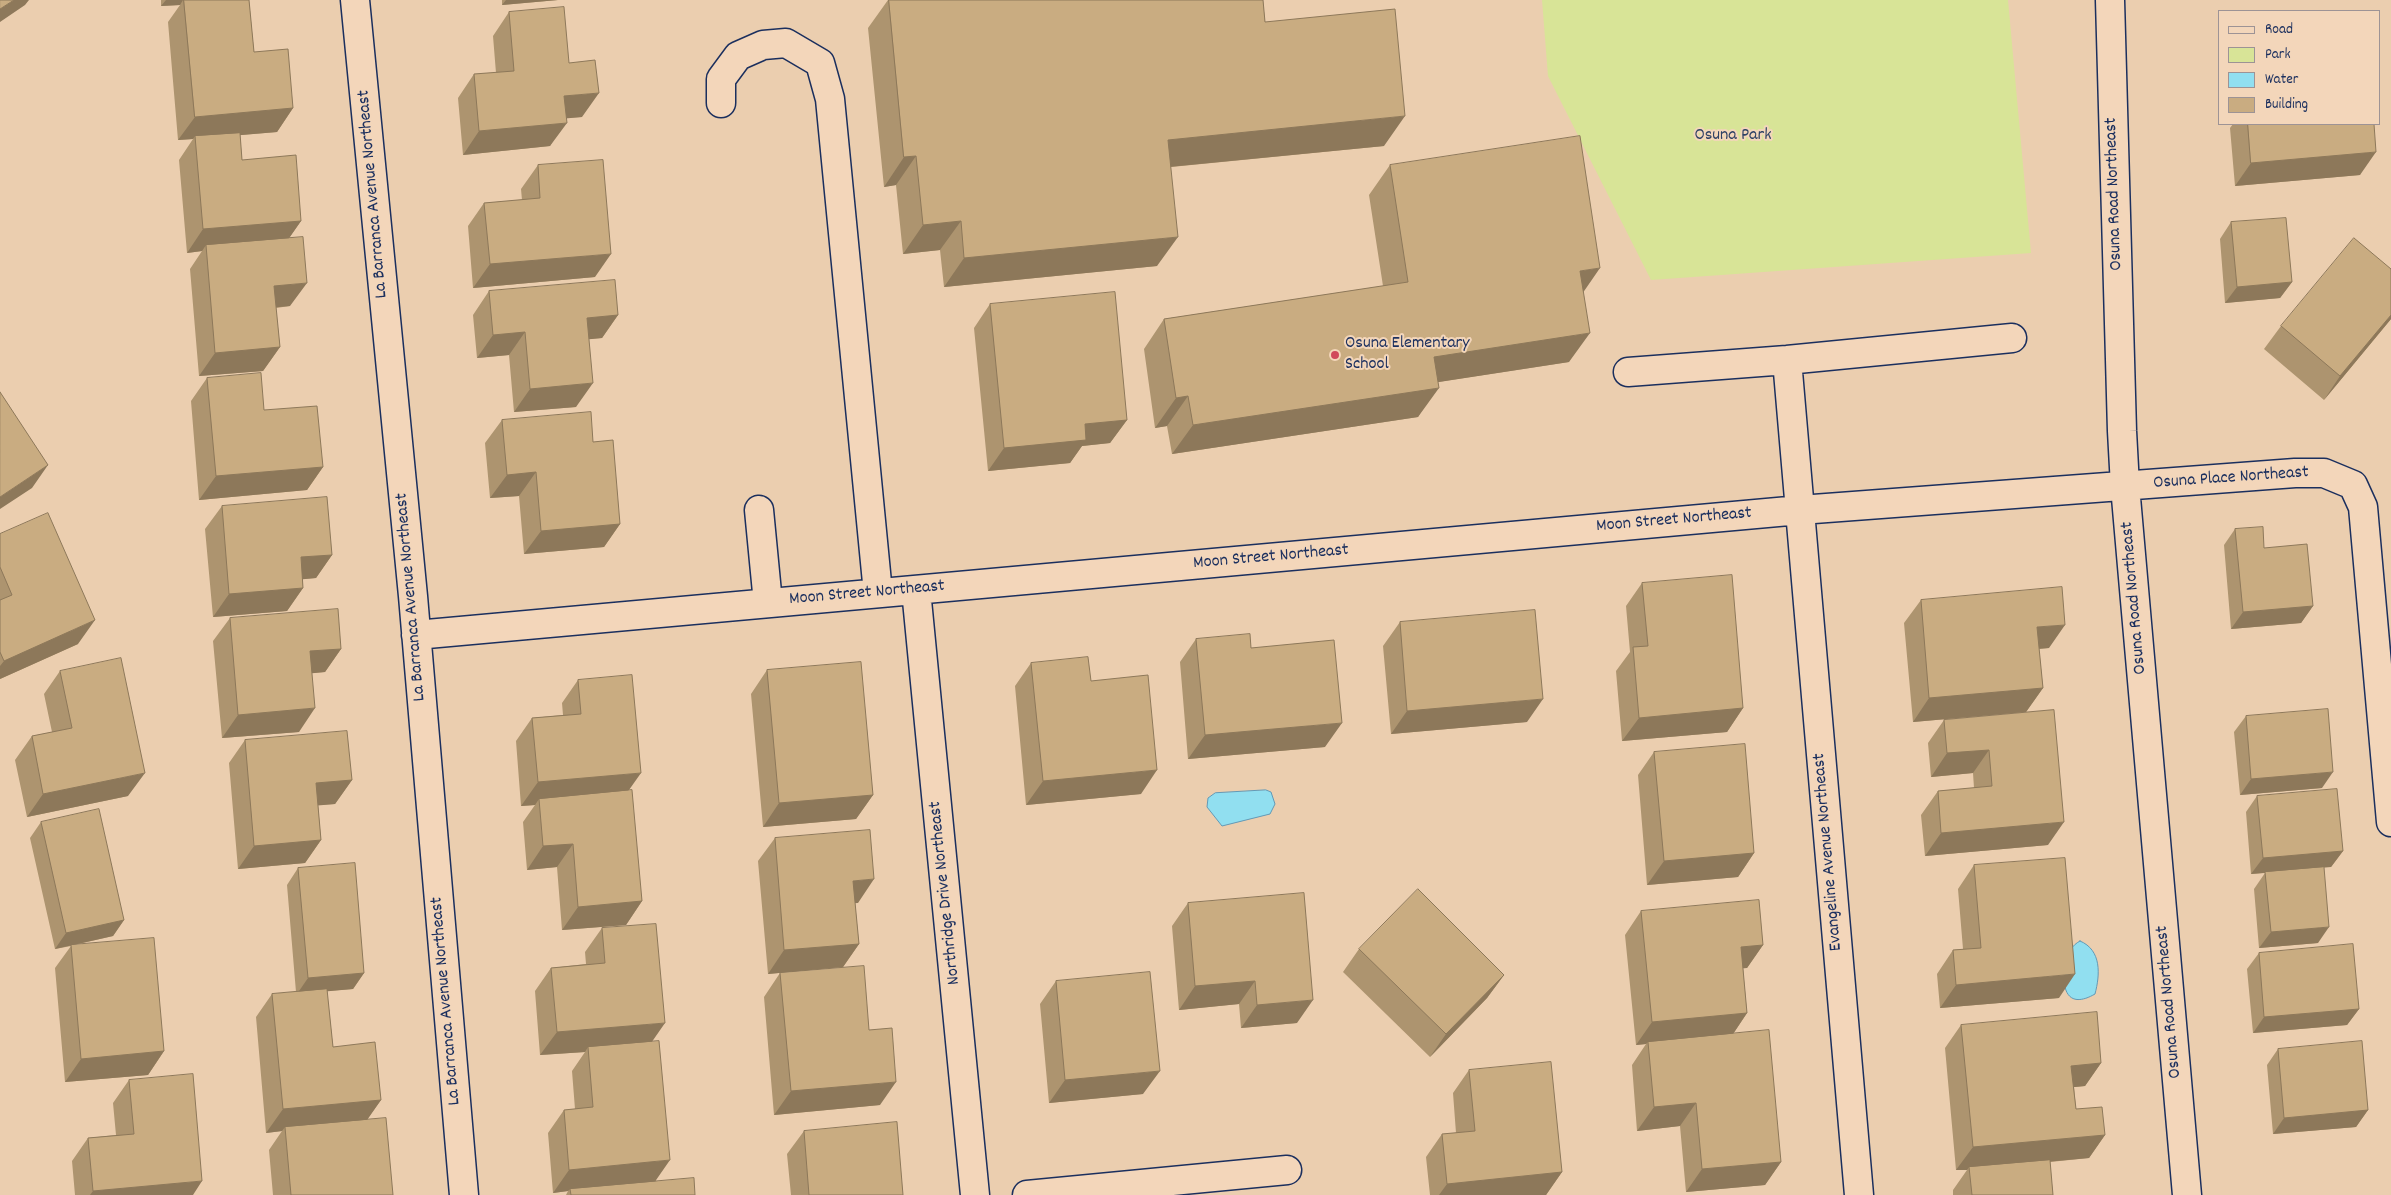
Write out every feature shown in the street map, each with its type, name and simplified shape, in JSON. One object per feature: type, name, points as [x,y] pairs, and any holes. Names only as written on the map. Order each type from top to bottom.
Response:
[{"type":"street","name":"La Barranca Avenue Northeast","points":[[356,0],[416,636],[464,1195]]},
{"type":"street","name":"Osuna Road Northeast","points":[[2110,0],[2125,486],[2188,1195]]},
{"type":"street","points":[[721,103],[721,79],[738,56],[763,45],[786,43],[820,63],[830,99],[878,593]]},
{"type":"street","points":[[1628,372],[1786,360],[2012,338]]},
{"type":"street","name":"Evangeline Avenue Northeast","points":[[1786,360],[1859,1195]]},
{"type":"street","name":"Osuna Place Northeast","points":[[2125,486],[2295,473],[2324,473],[2353,484],[2363,507],[2391,822]]},
{"type":"street","name":"Moon Street Northeast","points":[[416,636],[1800,510],[2125,486]]},
{"type":"street","points":[[759,510],[768,603]]},
{"type":"street","name":"Northridge Drive Northeast","points":[[916,590],[975,1195]]},
{"type":"street","points":[[1027,1195],[1287,1170]]},
{"type":"green space","name":"Osuna Park","points":[[1542,0],[2008,0],[2031,253],[1651,280],[1548,76]]},
{"type":"water","points":[[1266,790],[1271,792],[1275,804],[1270,814],[1222,826],[1207,807],[1208,798],[1215,793]]},
{"type":"water","points":[[2080,941],[2092,950],[2096,957],[2098,979],[2095,994],[2077,1000],[2070,996],[2065,987],[2066,967],[2071,949]]},
{"type":"building","points":[[0,0],[14,0],[0,9]]},
{"type":"building","points":[[184,0],[249,0],[254,52],[288,49],[293,108],[195,117]]},
{"type":"building","points":[[889,0],[1263,0],[1265,22],[1395,9],[1405,116],[1168,140],[1178,237],[964,258],[961,221],[923,225],[916,156],[904,157]]},
{"type":"building","points":[[564,7],[569,63],[595,60],[599,93],[564,96],[567,123],[479,131],[474,74],[514,71],[509,12]]},
{"type":"building","points":[[2248,125],[2374,125],[2376,152],[2251,163]]},
{"type":"building","points":[[240,133],[242,160],[296,155],[301,221],[203,229],[195,136]]},
{"type":"building","points":[[1580,136],[1600,268],[1580,271],[1590,333],[1434,357],[1439,388],[1193,425],[1188,396],[1176,398],[1164,319],[1408,282],[1390,165]]},
{"type":"building","points":[[603,160],[611,254],[490,264],[484,203],[540,198],[538,165]]},
{"type":"building","points":[[2286,218],[2292,282],[2237,287],[2231,222]]},
{"type":"building","points":[[303,237],[307,283],[274,286],[280,347],[215,353],[206,245]]},
{"type":"building","points":[[2354,238],[2391,269],[2391,315],[2340,376],[2281,326]]},
{"type":"building","points":[[615,280],[618,315],[587,318],[593,383],[530,389],[525,332],[493,335],[489,291]]},
{"type":"building","points":[[1115,292],[1127,420],[1085,424],[1086,440],[1004,448],[990,304]]},
{"type":"building","points":[[261,373],[264,410],[317,406],[323,467],[216,476],[207,378]]},
{"type":"building","points":[[0,392],[48,465],[0,497]]},
{"type":"building","points":[[591,412],[593,442],[613,440],[620,524],[541,531],[536,472],[507,475],[502,420]]},
{"type":"building","points":[[327,497],[332,555],[301,557],[303,588],[229,594],[222,506]]},
{"type":"building","points":[[48,513],[95,620],[4,661],[0,652],[0,600],[12,595],[0,567],[0,534]]},
{"type":"building","points":[[2263,527],[2264,548],[2307,544],[2313,606],[2243,612],[2235,529]]},
{"type":"building","points":[[1732,575],[1743,708],[1639,718],[1633,647],[1648,646],[1642,583]]},
{"type":"building","points":[[2062,587],[2065,625],[2037,627],[2043,688],[1929,698],[1921,600]]},
{"type":"building","points":[[338,609],[341,649],[310,651],[315,708],[238,715],[230,618]]},
{"type":"building","points":[[1535,610],[1543,699],[1407,711],[1400,622]]},
{"type":"building","points":[[1250,634],[1251,648],[1334,640],[1342,723],[1205,735],[1196,639]]},
{"type":"building","points":[[1088,657],[1091,681],[1148,675],[1157,770],[1043,781],[1031,663]]},
{"type":"building","points":[[121,658],[145,773],[43,794],[32,736],[72,728],[60,671]]},
{"type":"building","points":[[861,662],[873,795],[779,803],[767,670]]},
{"type":"building","points":[[632,675],[641,773],[538,782],[532,718],[581,714],[578,680]]},
{"type":"building","points":[[2328,709],[2333,772],[2251,779],[2246,716]]},
{"type":"building","points":[[2054,710],[2064,822],[1941,833],[1938,791],[1992,786],[1989,750],[1947,753],[1944,720]]},
{"type":"building","points":[[347,731],[352,780],[316,783],[321,840],[254,846],[245,740]]},
{"type":"building","points":[[1745,744],[1754,853],[1664,861],[1654,752]]},
{"type":"building","points":[[2337,789],[2343,851],[2263,858],[2257,796]]},
{"type":"building","points":[[632,790],[642,901],[578,907],[573,844],[543,846],[539,799]]},
{"type":"building","points":[[99,809],[124,920],[66,933],[41,822]]},
{"type":"building","points":[[870,830],[874,879],[853,881],[859,944],[784,950],[775,838]]},
{"type":"building","points":[[2065,858],[2075,974],[1956,985],[1953,950],[1981,948],[1974,865]]},
{"type":"building","points":[[355,863],[364,973],[308,978],[298,868]]},
{"type":"building","points":[[2324,867],[2329,927],[2271,932],[2265,872]]},
{"type":"building","points":[[1418,889],[1504,975],[1446,1034],[1359,949]]},
{"type":"building","points":[[1304,893],[1313,1000],[1257,1005],[1255,981],[1195,986],[1188,903]]},
{"type":"building","points":[[1759,900],[1763,945],[1741,947],[1747,1013],[1652,1022],[1641,911]]},
{"type":"building","points":[[656,924],[665,1023],[557,1032],[551,968],[605,963],[602,928]]},
{"type":"building","points":[[154,938],[164,1051],[81,1059],[71,945]]},
{"type":"building","points":[[2353,944],[2359,1009],[2264,1017],[2259,953]]},
{"type":"building","points":[[864,966],[869,1030],[892,1028],[896,1082],[791,1091],[780,973]]},
{"type":"building","points":[[1150,972],[1160,1071],[1065,1080],[1056,981]]},
{"type":"building","points":[[327,989],[333,1047],[375,1042],[381,1100],[283,1109],[272,994]]},
{"type":"building","points":[[2097,1012],[2101,1063],[2071,1066],[2076,1109],[2102,1107],[2105,1135],[1973,1147],[1961,1025]]},
{"type":"building","points":[[1769,1030],[1781,1162],[1702,1169],[1696,1103],[1654,1107],[1648,1042]]},
{"type":"building","points":[[659,1041],[670,1160],[569,1170],[564,1110],[593,1107],[588,1047]]},
{"type":"building","points":[[2362,1041],[2368,1110],[2284,1118],[2278,1049]]},
{"type":"building","points":[[1551,1062],[1562,1172],[1447,1184],[1442,1134],[1475,1131],[1469,1070]]},
{"type":"building","points":[[193,1074],[202,1181],[93,1191],[88,1138],[134,1134],[129,1080]]},
{"type":"building","points":[[386,1118],[393,1195],[291,1195],[285,1127]]},
{"type":"building","points":[[897,1122],[903,1195],[809,1195],[804,1131]]},
{"type":"building","points":[[2050,1160],[2053,1195],[1972,1195],[1969,1167]]},
{"type":"building","points":[[694,1178],[695,1195],[571,1195],[570,1189]]},
{"type":"place","name":"Osuna Elementary School","points":[[1335,355]]}]
